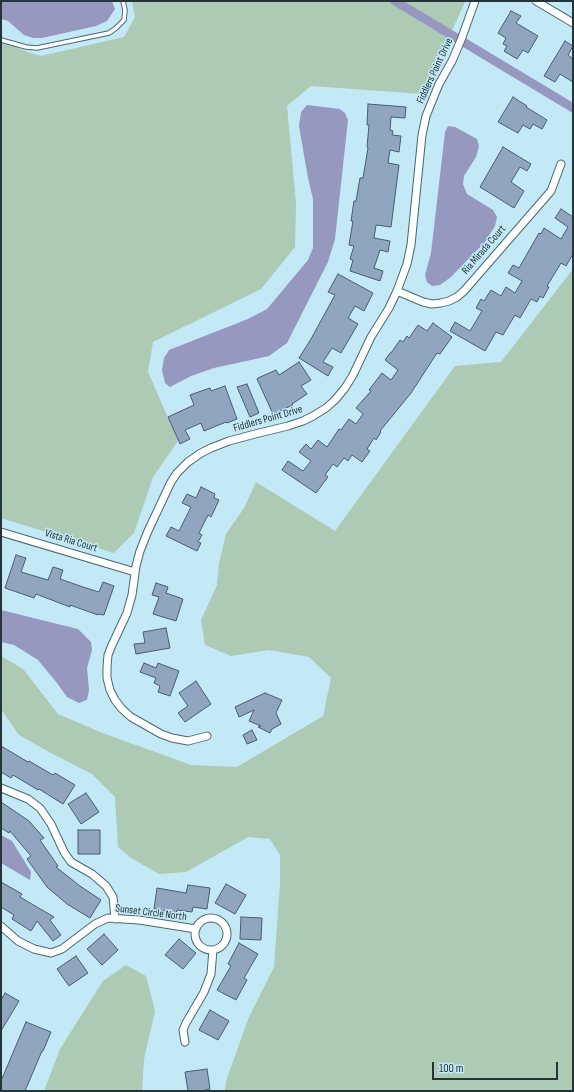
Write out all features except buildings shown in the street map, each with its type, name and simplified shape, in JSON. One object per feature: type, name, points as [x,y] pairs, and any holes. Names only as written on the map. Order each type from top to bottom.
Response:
[{"type":"street","name":"Fiddlers Point Drive","points":[[207,736],[188,741],[161,734],[131,717],[115,700],[110,690],[107,673],[108,656],[127,613],[140,551],[171,482],[177,473],[188,462],[200,453],[229,441],[303,421],[326,408],[344,388],[353,375],[371,337],[389,308],[407,264],[411,245],[422,135],[426,116],[438,84],[452,61],[461,40],[475,1]]},
{"type":"street","points":[[536,1],[573,23]]},
{"type":"street","name":"Ria Mirada Court","points":[[397,290],[423,302],[432,304],[441,304],[457,297],[464,291],[551,191],[561,164]]},
{"type":"street","name":"Vista Ria Court","points":[[1,532],[135,572]]},
{"type":"street","points":[[1,788],[28,799],[40,808],[51,824],[64,852],[71,862],[92,874],[106,886],[113,898],[115,919]]},
{"type":"street","points":[[212,917],[222,921],[228,930],[228,936],[223,946],[214,950],[203,948],[196,940],[195,935],[198,924],[206,918],[212,917]]},
{"type":"street","name":"Sunset Circle North","points":[[1,926],[18,941],[34,950],[51,953],[62,949],[95,924],[108,918],[139,920],[196,929]]},
{"type":"street","points":[[185,1042],[183,1030],[204,992],[211,974],[214,950]]},
{"type":"lane","points":[[1,40],[26,47],[37,48],[109,32],[116,28],[124,20],[125,10],[123,1]]},
{"type":"green space","points":[[132,1],[465,2],[423,94],[311,86],[287,106],[296,203],[295,247],[261,289],[153,342],[148,372],[178,441],[153,477],[134,533],[114,553],[1,518],[1,41],[41,56],[124,37],[135,17]]},
{"type":"green space","points":[[573,269],[573,1091],[225,1091],[226,1081],[249,1017],[274,967],[280,884],[280,855],[270,839],[248,837],[186,872],[159,874],[131,858],[118,847],[115,797],[92,774],[19,735],[1,709],[1,656],[23,669],[58,714],[100,732],[191,765],[237,767],[323,716],[331,678],[309,657],[269,650],[231,656],[205,645],[201,620],[217,585],[219,563],[226,534],[244,508],[256,482],[335,531],[455,366],[501,362]]},
{"type":"green space","points":[[126,965],[146,976],[155,1011],[144,1059],[142,1091],[44,1091],[60,1049],[103,981]]},
{"type":"water","points":[[1,1],[112,1],[115,9],[107,21],[96,26],[42,38],[33,38],[24,35],[8,21],[1,19]]},
{"type":"water","points":[[307,105],[340,109],[345,113],[348,120],[335,239],[328,262],[287,343],[269,356],[214,368],[191,376],[170,387],[165,383],[162,370],[164,358],[169,350],[248,319],[267,309],[308,260],[313,248],[313,199],[299,126],[301,112]]},
{"type":"water","points":[[448,126],[455,127],[477,139],[479,146],[476,157],[464,176],[463,184],[467,194],[493,210],[497,217],[495,226],[485,242],[451,277],[440,285],[432,286],[427,282],[425,275],[431,253],[445,132]]},
{"type":"water","points":[[1,610],[78,629],[91,642],[92,650],[87,668],[89,690],[87,700],[79,703],[67,697],[38,660],[14,645],[1,642]]},
{"type":"water","points":[[1,835],[12,841],[31,872],[30,880],[1,863]]},
{"type":"waterway","points":[[395,1],[573,108]]}]
